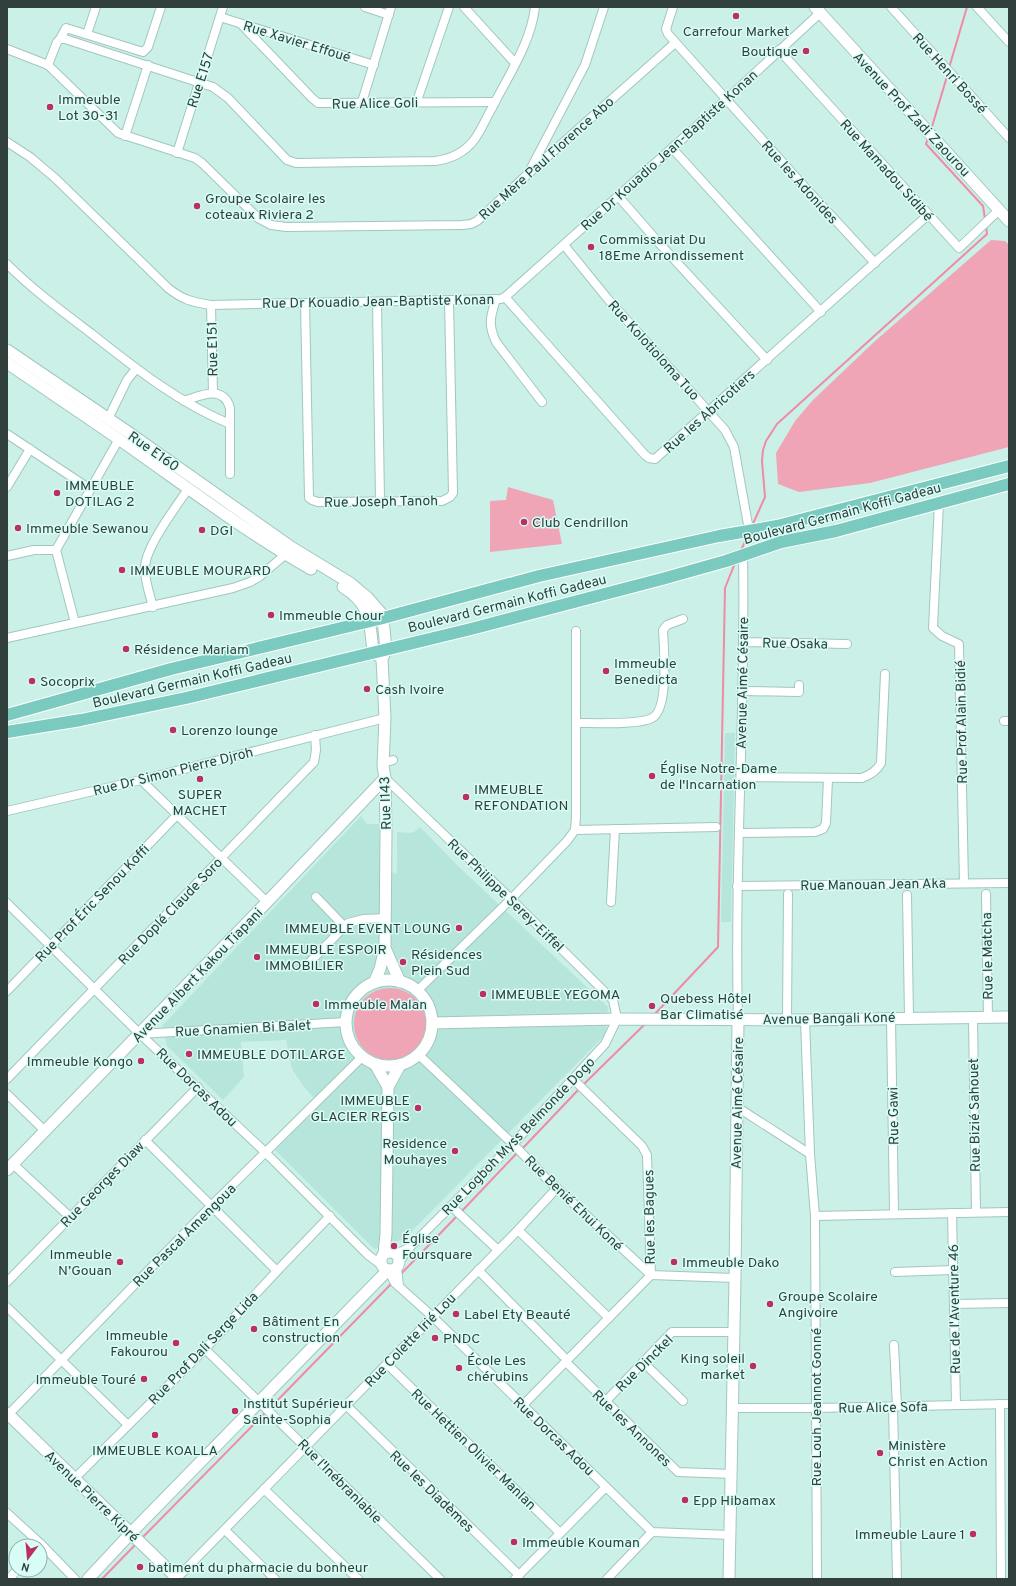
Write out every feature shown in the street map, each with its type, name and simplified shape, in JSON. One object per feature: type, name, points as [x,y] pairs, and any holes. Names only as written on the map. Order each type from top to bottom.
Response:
[{"type":"main road","name":"Boulevard Germain Koffi Gadeau","points":[[7,715],[171,669],[370,621],[380,613],[539,576],[749,530],[777,526],[1009,466]]},
{"type":"main road","name":"Boulevard Germain Koffi Gadeau","points":[[7,732],[73,722],[381,654],[662,579],[726,561],[781,542],[836,530],[1009,484]]},
{"type":"street","points":[[87,34],[96,7]]},
{"type":"street","points":[[7,49],[48,64],[55,45],[66,28],[143,52],[148,47],[161,7]]},
{"type":"street","name":"Rue E157","points":[[177,153],[223,7]]},
{"type":"street","points":[[362,102],[390,11],[365,7]]},
{"type":"street","points":[[417,101],[449,7]]},
{"type":"street","points":[[464,7],[515,63]]},
{"type":"street","points":[[60,39],[66,39],[199,81],[213,87],[228,98],[287,160],[296,163],[435,161],[447,160],[456,156],[475,140],[515,63],[530,28],[535,7]]},
{"type":"street","points":[[529,173],[585,65],[604,7]]},
{"type":"street","name":"Rue les Adonides","points":[[673,7],[666,28],[668,34],[675,43],[875,263]]},
{"type":"street","name":"Rue Henri Bossé","points":[[891,7],[1009,138]]},
{"type":"street","points":[[977,7],[1009,42]]},
{"type":"street","name":"Rue Dr Kouadio Jean-Baptiste Konan","points":[[7,142],[30,157],[55,178],[168,288],[179,297],[189,302],[211,305],[496,299],[505,297],[564,245],[727,99],[820,9]]},
{"type":"street","name":"Avenue Prof Zadi Zaourou","points":[[820,9],[1009,221]]},
{"type":"street","name":"Rue Xavier Effoué","points":[[220,17],[374,65]]},
{"type":"street","name":"Rue Alice Goli","points":[[240,24],[315,101],[325,104],[417,101],[495,102]]},
{"type":"street","name":"Rue Mère Paul Florence Abo","points":[[48,64],[112,128],[125,136],[195,158],[202,163],[258,218],[271,225],[286,227],[471,224],[477,221],[675,43]]},
{"type":"street","name":"Rue Mamadou Sidibé","points":[[779,50],[958,248],[999,210]]},
{"type":"street","points":[[125,136],[148,65]]},
{"type":"street","points":[[672,148],[821,312]]},
{"type":"street","points":[[618,196],[658,243],[767,360]]},
{"type":"street","name":"Rue les Abricotiers","points":[[505,297],[645,455],[653,459],[658,457],[710,411],[738,384],[821,312],[928,215]]},
{"type":"street","name":"Rue Kolotioloma Tuo","points":[[564,245],[606,298],[710,411],[725,430],[734,448],[749,530]]},
{"type":"street","points":[[7,264],[38,292],[136,369],[199,410],[230,424]]},
{"type":"street","points":[[496,299],[490,318],[490,325],[496,342],[542,402]]},
{"type":"street","name":"Rue Joseph Tanoh","points":[[305,303],[309,498],[318,502],[442,501],[450,497],[453,492],[449,300]]},
{"type":"street","points":[[376,302],[380,501]]},
{"type":"street","name":"Rue E151","points":[[211,305],[214,393]]},
{"type":"street","name":"Rue E160","points":[[7,350],[300,554],[350,583],[368,598],[380,613]]},
{"type":"street","name":"Rue E160","points":[[7,363],[119,439],[188,489],[286,554],[347,590],[364,606],[370,621]]},
{"type":"street","points":[[108,419],[127,380],[136,369]]},
{"type":"street","name":"Rue E151","points":[[184,401],[214,393],[228,401],[230,408],[230,474]]},
{"type":"street","points":[[7,434],[90,489]]},
{"type":"street","points":[[75,623],[56,550],[119,439]]},
{"type":"street","points":[[7,487],[30,449]]},
{"type":"street","points":[[153,607],[145,571],[146,560],[153,544],[188,489]]},
{"type":"street","name":"Rue Prof Alain Bidié","points":[[939,503],[933,628],[942,636],[959,644],[964,883]]},
{"type":"street","points":[[7,556],[34,550],[56,550]]},
{"type":"street","points":[[7,638],[153,607],[233,588],[259,577],[286,554],[300,554]]},
{"type":"street","name":"Avenue Aimé Césaire","points":[[729,1579],[735,1278],[738,1019],[737,886],[743,691],[743,554]]},
{"type":"street","points":[[380,613],[381,654]]},
{"type":"street","points":[[576,723],[636,721],[651,719],[655,716],[662,704],[664,692],[663,630],[667,625],[683,619]]},
{"type":"street","points":[[370,621],[381,654]]},
{"type":"street","points":[[417,991],[511,899],[567,841],[575,830],[576,631]]},
{"type":"street","name":"Rue Osaka","points":[[743,642],[847,644]]},
{"type":"street","name":"Rue I143","points":[[374,983],[380,970],[386,948],[385,778],[388,762],[381,654]]},
{"type":"street","points":[[741,777],[828,779],[862,778],[869,776],[881,763],[885,674]]},
{"type":"street","points":[[743,691],[799,692],[799,685]]},
{"type":"street","name":"Rue Dr Simon Pierre Djroh","points":[[7,812],[141,780],[385,718]]},
{"type":"street","name":"Rue Doplé Claude Soro","points":[[7,1079],[314,762],[316,735]]},
{"type":"street","name":"Rue Philippe Serey-Eiffel","points":[[385,778],[511,899],[613,1000],[617,1019]]},
{"type":"street","name":"Avenue Albert Kakou Tiapani","points":[[10,1167],[44,1130],[140,1034],[268,902],[385,778]]},
{"type":"street","points":[[739,834],[815,832],[823,829],[826,823],[828,779]]},
{"type":"street","points":[[141,780],[221,859],[268,902]]},
{"type":"street","name":"Rue Prof Éric Senou Koffi","points":[[7,991],[177,815]]},
{"type":"street","points":[[575,830],[716,827]]},
{"type":"street","points":[[611,902],[615,830]]},
{"type":"street","name":"Rue Manouan Jean Aka","points":[[737,886],[1009,882]]},
{"type":"street","points":[[787,1019],[788,894]]},
{"type":"street","name":"Rue le Matcha","points":[[986,894],[988,1017]]},
{"type":"street","points":[[907,895],[909,1018]]},
{"type":"street","points":[[316,897],[344,926]]},
{"type":"street","name":"Rue Dorcas Adou","points":[[7,903],[140,1034],[198,1087],[265,1152],[368,1255],[392,1268],[433,1317],[652,1532]]},
{"type":"street","points":[[308,964],[344,926],[354,921],[385,918]]},
{"type":"street","name":"Rue I143","points":[[386,948],[400,982]]},
{"type":"street","points":[[382,981],[400,982],[417,991],[428,1004],[432,1023],[431,1036],[428,1043],[419,1054],[410,1061],[400,1065],[387,1067],[375,1064],[362,1057],[353,1048],[348,1035],[346,1022],[348,1010],[354,998],[363,989],[374,983],[382,981]]},
{"type":"street","name":"Avenue Bangali Koné","points":[[432,1023],[617,1019],[804,1020],[1009,1017]]},
{"type":"street","name":"Rue Gawi","points":[[891,1018],[894,1213]]},
{"type":"street","name":"Rue Bizié Sahouet","points":[[973,1018],[976,1212]]},
{"type":"street","name":"Rue Logboh Myss Belmonde Dogo","points":[[88,1579],[130,1534],[392,1268],[410,1247],[513,1144],[605,1044],[617,1019]]},
{"type":"street","name":"Rue Louh Jeannot Gonné","points":[[804,1020],[810,1154],[815,1216],[817,1579]]},
{"type":"street","name":"Rue Gnamien Bi Balet","points":[[140,1034],[346,1022]]},
{"type":"street","name":"Rue Benié Ehui Koné","points":[[419,1054],[557,1188],[651,1275]]},
{"type":"street","name":"Rue Pascal Amengoua","points":[[8,1415],[211,1206],[362,1057]]},
{"type":"street","points":[[375,1064],[388,1087]]},
{"type":"street","points":[[392,1268],[386,1234],[388,1087],[400,1065]]},
{"type":"street","name":"Rue les Bagues","points":[[523,1405],[564,1359],[609,1318],[651,1275],[647,1155],[642,1146],[573,1079]]},
{"type":"street","name":"Rue Georges Diaw","points":[[7,1282],[198,1087]]},
{"type":"street","points":[[7,1094],[44,1130]]},
{"type":"street","points":[[737,1106],[810,1154]]},
{"type":"street","points":[[145,1140],[277,1271]]},
{"type":"street","points":[[10,1167],[70,1217]]},
{"type":"street","name":"Rue Colette Irié Lou","points":[[178,1579],[264,1489],[518,1230],[557,1188]]},
{"type":"street","points":[[451,1206],[498,1250]]},
{"type":"street","points":[[815,1216],[894,1213],[1009,1212]]},
{"type":"street","name":"Rue de l'Aventure 46","points":[[952,1213],[956,1406]]},
{"type":"street","name":"Rue Prof Dali Serge Lida","points":[[74,1479],[205,1350],[277,1271],[330,1216]]},
{"type":"street","points":[[518,1230],[609,1318]]},
{"type":"street","name":"Rue les Annones","points":[[478,1270],[605,1402],[678,1472],[732,1474]]},
{"type":"street","points":[[895,1272],[953,1270]]},
{"type":"street","points":[[651,1275],[735,1278]]},
{"type":"street","points":[[954,1304],[1009,1303]]},
{"type":"street","points":[[7,1307],[128,1425]]},
{"type":"street","name":"Rue Dinckel","points":[[605,1402],[672,1332],[734,1332]]},
{"type":"street","points":[[894,1345],[897,1579]]},
{"type":"street","name":"Rue l'Inébranlable","points":[[205,1350],[306,1447],[351,1494],[440,1579]]},
{"type":"street","points":[[643,1362],[682,1401]]},
{"type":"street","name":"Rue Hettien Olivier Manlan","points":[[387,1364],[560,1533]]},
{"type":"street","points":[[1000,1404],[1001,1579]]},
{"type":"street","name":"Rue Alice Sofa","points":[[732,1408],[956,1406],[1009,1404]]},
{"type":"street","name":"Rue les Diadèmes","points":[[346,1405],[517,1577]]},
{"type":"street","name":"Avenue Pierre Kipré","points":[[8,1415],[178,1579]]},
{"type":"street","points":[[517,1577],[606,1486]]},
{"type":"street","points":[[264,1489],[358,1579]]},
{"type":"street","points":[[7,1513],[33,1538]]},
{"type":"street","points":[[225,1530],[275,1579]]},
{"type":"street","points":[[607,1579],[652,1532],[730,1535]]},
{"type":"street","points":[[48,1553],[75,1579]]},
{"type":"shaded area","points":[[991,240],[1005,241],[1009,245],[1009,447],[870,483],[799,492],[778,484],[776,453],[795,421],[813,400],[874,342]]},
{"type":"shaded area","name":"Club Cendrillon","points":[[508,487],[553,500],[562,544],[490,552],[490,501],[506,500]]},
{"type":"shaded area","points":[[725,733],[735,733],[731,922],[721,922]]},
{"type":"shaded area","points":[[361,816],[367,824],[379,824],[380,868],[397,874],[397,832],[414,832],[420,827],[458,866],[608,1007],[606,1034],[404,1239],[374,1249],[269,1144],[314,1098],[304,1087],[292,1069],[286,1040],[241,1042],[244,1077],[223,1100],[167,1046],[162,1026]]},
{"type":"shaded area","points":[[383,988],[397,988],[404,990],[416,998],[424,1010],[426,1024],[424,1038],[416,1050],[404,1058],[397,1060],[383,1060],[376,1058],[364,1050],[356,1038],[354,1031],[354,1017],[356,1010],[364,998],[376,990]]},
{"type":"waterway","points":[[949,68],[967,7]]},
{"type":"waterway","points":[[931,130],[948,73]]},
{"type":"waterway","points":[[928,138],[926,144],[983,206],[985,219]]},
{"type":"waterway","points":[[752,526],[765,497],[762,461],[763,450],[766,441],[777,424],[987,234],[986,225]]},
{"type":"waterway","points":[[741,550],[748,536]]},
{"type":"waterway","points":[[654,1015],[718,947],[725,588],[735,563]]},
{"type":"waterway","points":[[583,1085],[645,1024]]},
{"type":"waterway","points":[[522,1149],[580,1088]]},
{"type":"waterway","points":[[461,1212],[517,1153]]},
{"type":"waterway","points":[[400,1275],[458,1215]]},
{"type":"waterway","points":[[270,1408],[392,1283]]},
{"type":"waterway","points":[[142,1538],[267,1411]]},
{"type":"waterway","points":[[102,1579],[136,1544]]},
{"type":"place","name":"Carrefour Market","points":[[736,16]]},
{"type":"place","name":"Boutique","points":[[806,51]]},
{"type":"place","name":"Immeuble Lot 30-31","points":[[50,107]]},
{"type":"place","name":"Groupe Scolaire les coteaux Riviera 2","points":[[197,206]]},
{"type":"place","name":"Commissariat Du 18Eme Arrondissement","points":[[591,247]]},
{"type":"place","name":"IMMEUBLE DOTILAG 2","points":[[57,493]]},
{"type":"place","name":"Club Cendrillon","points":[[524,522]]},
{"type":"place","name":"Immeuble Sewanou","points":[[18,528]]},
{"type":"place","name":"DGI","points":[[202,530]]},
{"type":"place","name":"IMMEUBLE MOURARD","points":[[122,570]]},
{"type":"place","name":"Immeuble Chour","points":[[271,615]]},
{"type":"place","name":"Résidence Mariam","points":[[126,649]]},
{"type":"place","name":"Immeuble Benedicta","points":[[606,671]]},
{"type":"place","name":"Socoprix","points":[[32,681]]},
{"type":"place","name":"Cash Ivoire","points":[[367,689]]},
{"type":"place","name":"Lorenzo lounge","points":[[173,730]]},
{"type":"place","name":"Église Notre-Dame de l'Incarnation","points":[[652,776]]},
{"type":"place","name":"SUPER MACHET","points":[[200,779]]},
{"type":"place","name":"IMMEUBLE REFONDATION","points":[[466,797]]},
{"type":"place","name":"IMMEUBLE EVENT LOUNG","points":[[459,928]]},
{"type":"place","name":"IMMEUBLE ESPOIR IMMOBILIER","points":[[257,957]]},
{"type":"place","name":"Résidences Plein Sud","points":[[403,962]]},
{"type":"place","name":"IMMEUBLE YEGOMA","points":[[483,994]]},
{"type":"place","name":"Immeuble Malan","points":[[316,1004]]},
{"type":"place","name":"Quebess Hôtel Bar Climatisé","points":[[652,1006]]},
{"type":"place","name":"IMMEUBLE DOTILARGE","points":[[189,1054]]},
{"type":"place","name":"Immeuble Kongo","points":[[141,1061]]},
{"type":"place","name":"IMMEUBLE GLACIER REGIS","points":[[418,1108]]},
{"type":"place","name":"Residence Mouhayes","points":[[455,1151]]},
{"type":"place","name":"Église Foursquare","points":[[394,1246]]},
{"type":"place","name":"Immeuble N’Gouan","points":[[120,1262]]},
{"type":"place","name":"Immeuble Dako","points":[[674,1262]]},
{"type":"place","name":"Groupe Scolaire Angivoire","points":[[770,1304]]},
{"type":"place","name":"Label Ety Beauté","points":[[456,1314]]},
{"type":"place","name":"Bâtiment En construction","points":[[254,1329]]},
{"type":"place","name":"PNDC","points":[[435,1338]]},
{"type":"place","name":"Immeuble Fakourou","points":[[176,1343]]},
{"type":"place","name":"King soleil market","points":[[753,1366]]},
{"type":"place","name":"École Les chérubins","points":[[459,1368]]},
{"type":"place","name":"Immeuble Touré","points":[[144,1379]]},
{"type":"place","name":"Institut Supérieur Sainte-Sophia","points":[[235,1411]]},
{"type":"place","name":"IMMEUBLE KOALLA","points":[[155,1435]]},
{"type":"place","name":"Ministère Christ en Action","points":[[880,1453]]},
{"type":"place","name":"Epp Hibamax","points":[[685,1500]]},
{"type":"place","name":"Immeuble Laure 1","points":[[973,1534]]},
{"type":"place","name":"Immeuble Kouman","points":[[514,1542]]},
{"type":"place","name":"batiment du pharmacie du bonheur","points":[[140,1567]]}]
